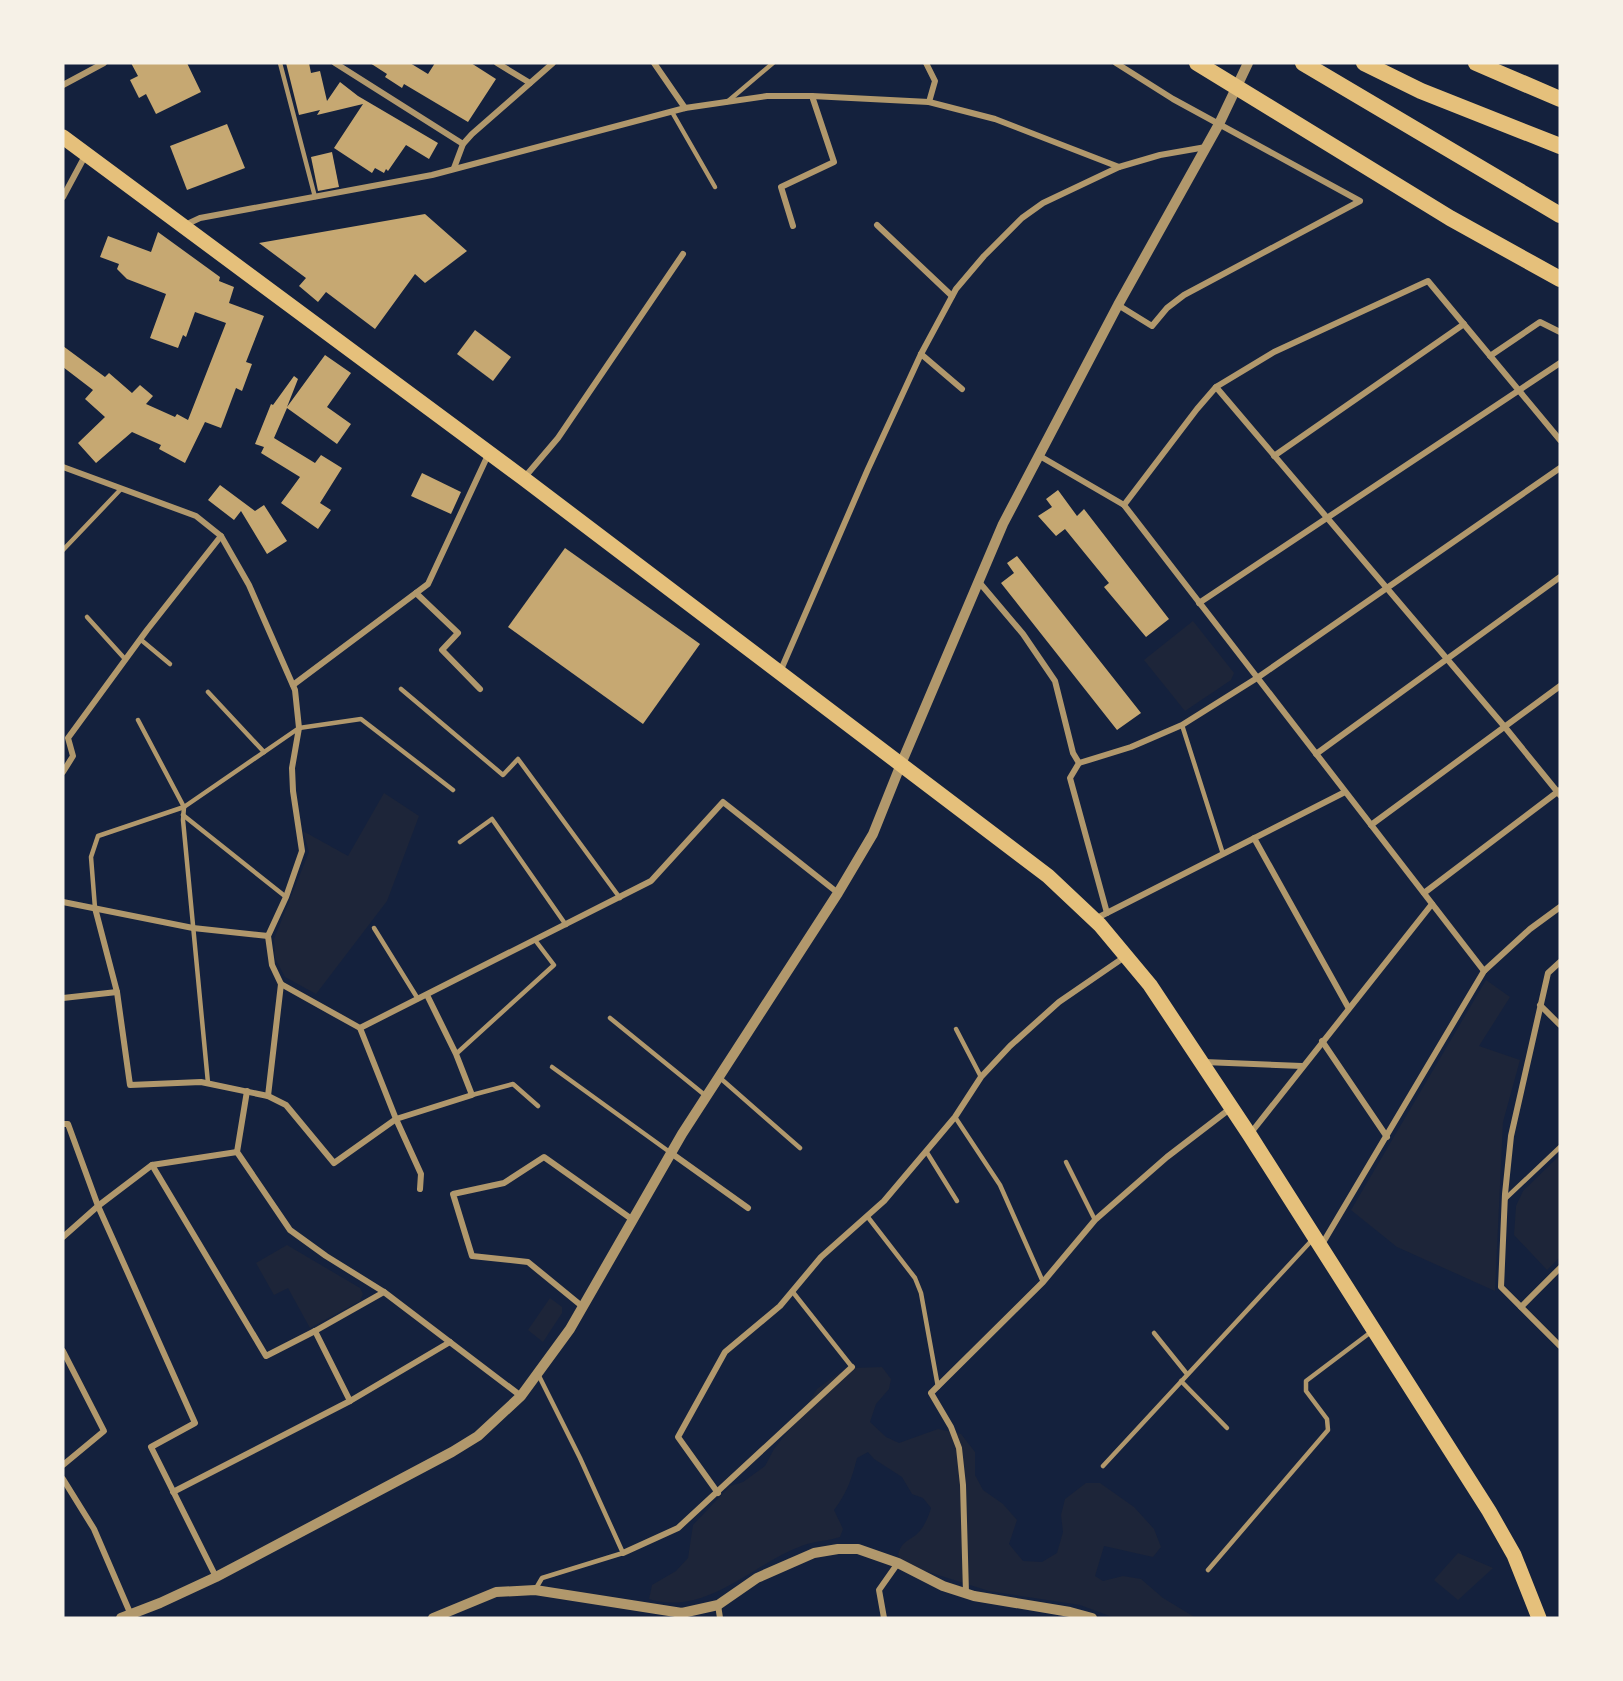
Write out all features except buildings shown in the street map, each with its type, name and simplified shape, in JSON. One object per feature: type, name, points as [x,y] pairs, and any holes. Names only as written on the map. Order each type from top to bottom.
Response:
[{"type":"highway","points":[[1197,63],[1450,218],[1560,279]]},
{"type":"highway","points":[[1303,63],[1560,215]]},
{"type":"highway","points":[[1364,63],[1420,91],[1560,146]]},
{"type":"highway","points":[[1476,63],[1560,99]]},
{"type":"main road","points":[[63,137],[523,478],[1101,916],[1126,956],[1150,984],[1249,1134],[1489,1511],[1514,1555],[1539,1618]]},
{"type":"street","points":[[63,85],[104,63]]},
{"type":"street","points":[[335,63],[463,144]]},
{"type":"street","points":[[497,63],[530,83]]},
{"type":"street","points":[[454,168],[463,144],[472,134],[553,63]]},
{"type":"street","points":[[654,63],[685,108]]},
{"type":"street","points":[[926,63],[935,81],[929,102]]},
{"type":"street","points":[[1116,63],[1173,99],[1359,201],[1184,296],[1167,308],[1152,326],[1118,305]]},
{"type":"street","points":[[63,1479],[94,1529],[126,1617],[216,1577],[452,1452],[478,1436],[521,1396],[570,1329],[671,1153],[838,893],[873,834],[977,580],[1003,524],[1037,455],[1118,305],[1219,124],[1248,63]]},
{"type":"street","points":[[182,226],[200,218],[432,175],[685,108],[767,96],[929,102],[995,119],[1119,167]]},
{"type":"street","points":[[793,226],[781,187],[834,162],[812,96]]},
{"type":"street","points":[[780,672],[868,469],[921,354],[952,296],[984,256],[1022,218],[1043,203],[1119,167],[1160,155],[1206,147]]},
{"type":"street","points":[[63,197],[86,154]]},
{"type":"street","points":[[876,225],[952,296]]},
{"type":"street","points":[[523,478],[558,438],[683,254]]},
{"type":"street","points":[[1124,505],[1216,387],[1274,352],[1428,281],[1560,440]]},
{"type":"street","points":[[1490,356],[1540,322],[1560,332]]},
{"type":"street","points":[[1274,456],[1464,324]]},
{"type":"street","points":[[921,354],[962,389]]},
{"type":"street","points":[[1199,603],[1560,363]]},
{"type":"street","points":[[1216,387],[1559,792],[1424,893]]},
{"type":"street","points":[[293,685],[428,584],[489,453]]},
{"type":"street","points":[[1037,455],[1124,505],[1484,971]]},
{"type":"street","points":[[63,467],[196,516],[221,536],[249,585],[295,690],[299,728],[292,768],[302,851],[286,897],[268,936],[272,965],[281,984],[268,1096]]},
{"type":"street","points":[[1345,792],[1101,916],[1070,778],[1079,763],[1131,747],[1182,725],[1257,678],[1560,468]]},
{"type":"street","points":[[63,772],[73,756],[68,738],[140,639],[221,536]]},
{"type":"street","points":[[1316,754],[1560,577]]},
{"type":"street","points":[[977,580],[1023,634],[1055,681],[1073,753],[1079,763]]},
{"type":"street","points":[[416,593],[458,633],[442,650],[480,689]]},
{"type":"street","points":[[1371,825],[1560,686]]},
{"type":"street","points":[[360,1028],[651,881],[723,802],[838,893]]},
{"type":"street","points":[[1254,838],[1348,1007]]},
{"type":"street","points":[[63,902],[193,928],[268,936]]},
{"type":"street","points":[[1249,1134],[1432,903]]},
{"type":"street","points":[[1317,1242],[1387,1137],[1484,971],[1530,929],[1560,907]]},
{"type":"street","points":[[95,908],[117,992],[130,1085],[201,1082],[268,1096],[286,1106],[334,1163],[396,1119],[472,1095],[456,1054],[427,995]]},
{"type":"street","points":[[718,1493],[678,1437],[725,1352],[780,1306],[821,1257],[884,1201],[955,1117],[981,1077],[1010,1046],[1059,1002],[1126,956]]},
{"type":"street","points":[[1560,962],[1548,973],[1511,1136],[1505,1199],[1501,1287],[1560,1346]]},
{"type":"street","points":[[281,984],[360,1028],[396,1119],[421,1174],[420,1189]]},
{"type":"street","points":[[63,998],[117,992]]},
{"type":"street","points":[[1540,1005],[1560,1025]]},
{"type":"street","points":[[1322,1041],[1387,1137]]},
{"type":"street","points":[[1201,1062],[1302,1066]]},
{"type":"street","points":[[247,1091],[237,1152],[290,1230],[326,1256],[384,1292],[521,1396]]},
{"type":"street","points":[[966,1593],[963,1485],[958,1448],[951,1427],[931,1393],[1042,1282],[1095,1220],[1167,1157],[1231,1107]]},
{"type":"street","points":[[63,1124],[68,1124],[98,1206],[195,1423],[151,1447],[216,1577]]},
{"type":"street","points":[[63,1237],[98,1206],[152,1165],[237,1152]]},
{"type":"street","points":[[671,1153],[748,1208]]},
{"type":"street","points":[[583,1307],[528,1262],[472,1256],[453,1194],[504,1183],[544,1157],[633,1220]]},
{"type":"street","points":[[152,1165],[266,1356],[315,1332],[384,1292]]},
{"type":"street","points":[[1521,1307],[1560,1268]]},
{"type":"street","points":[[315,1332],[350,1401]]},
{"type":"street","points":[[173,1492],[350,1401],[450,1342]]},
{"type":"street","points":[[63,1351],[104,1431],[63,1465]]},
{"type":"street","points":[[623,1554],[678,1528],[852,1367]]},
{"type":"street","points":[[432,1618],[496,1592],[535,1590],[682,1613],[718,1605],[757,1578],[814,1553],[838,1549],[858,1549],[898,1563],[943,1586],[966,1593],[1092,1618]]},
{"type":"street","points":[[884,1618],[879,1590],[898,1563]]},
{"type":"street","points":[[718,1605],[720,1618]]},
{"type":"lane","points":[[280,63],[315,197]]},
{"type":"lane","points":[[727,102],[773,63]]},
{"type":"lane","points":[[672,112],[715,187]]},
{"type":"lane","points":[[63,550],[121,489]]},
{"type":"lane","points":[[87,617],[125,659]]},
{"type":"lane","points":[[140,639],[170,664]]},
{"type":"lane","points":[[401,690],[503,776],[518,759],[620,898]]},
{"type":"lane","points":[[208,692],[264,752]]},
{"type":"lane","points":[[95,908],[91,857],[98,836],[184,807],[299,728],[361,719],[453,790]]},
{"type":"lane","points":[[138,720],[184,807],[208,1083]]},
{"type":"lane","points":[[1182,725],[1222,854]]},
{"type":"lane","points":[[183,816],[286,897]]},
{"type":"lane","points":[[460,842],[492,819],[566,925]]},
{"type":"lane","points":[[374,928],[418,999]]},
{"type":"lane","points":[[456,1054],[554,965],[535,940]]},
{"type":"lane","points":[[610,1018],[706,1096]]},
{"type":"lane","points":[[956,1029],[981,1077]]},
{"type":"lane","points":[[552,1066],[671,1153]]},
{"type":"lane","points":[[719,1077],[800,1148]]},
{"type":"lane","points":[[472,1095],[513,1084],[538,1106]]},
{"type":"lane","points":[[955,1117],[1000,1185],[1042,1282]]},
{"type":"lane","points":[[1505,1199],[1560,1147]]},
{"type":"lane","points":[[926,1151],[957,1201]]},
{"type":"lane","points":[[1066,1162],[1095,1220]]},
{"type":"lane","points":[[867,1216],[915,1278],[921,1293],[938,1386]]},
{"type":"lane","points":[[1103,1466],[1187,1374],[1317,1242]]},
{"type":"lane","points":[[792,1291],[852,1367]]},
{"type":"lane","points":[[1208,1570],[1328,1430],[1328,1419],[1306,1391],[1306,1381],[1375,1330]]},
{"type":"lane","points":[[1154,1333],[1187,1374]]},
{"type":"lane","points":[[535,1590],[542,1578],[623,1554],[585,1468],[538,1374]]},
{"type":"lane","points":[[1181,1381],[1227,1428]]},
{"type":"shaded area","points":[[1193,621],[1234,673],[1231,680],[1185,711],[1144,660]]},
{"type":"shaded area","points":[[384,793],[419,816],[387,901],[316,994],[285,977],[275,958],[274,939],[309,852],[303,831],[348,856]]},
{"type":"shaded area","points":[[1486,980],[1510,997],[1479,1046],[1520,1060],[1503,1122],[1495,1291],[1397,1247],[1351,1210]]},
{"type":"shaded area","points":[[1560,1155],[1560,1257],[1547,1270],[1514,1235],[1516,1206],[1523,1191]]},
{"type":"shaded area","points":[[287,1245],[360,1288],[363,1294],[360,1301],[310,1328],[288,1288],[274,1295],[256,1263]]},
{"type":"shaded area","points":[[550,1298],[562,1307],[562,1313],[543,1342],[528,1330]]},
{"type":"shaded area","points":[[882,1367],[891,1379],[889,1389],[876,1404],[870,1422],[886,1437],[899,1443],[938,1429],[961,1434],[975,1452],[975,1475],[983,1490],[1003,1504],[1017,1520],[1009,1544],[1023,1561],[1042,1562],[1057,1553],[1063,1532],[1061,1515],[1065,1499],[1086,1483],[1100,1483],[1134,1507],[1154,1529],[1161,1547],[1153,1557],[1104,1546],[1095,1576],[1103,1581],[1123,1576],[1141,1579],[1163,1598],[1196,1618],[1115,1618],[1080,1605],[989,1591],[903,1564],[898,1555],[900,1548],[922,1528],[931,1508],[923,1498],[912,1494],[902,1477],[874,1459],[868,1452],[857,1458],[849,1485],[834,1510],[843,1529],[840,1537],[808,1544],[785,1553],[710,1595],[691,1601],[670,1603],[649,1599],[652,1585],[676,1571],[688,1558],[693,1525],[730,1486],[743,1482],[765,1466],[774,1449],[800,1416],[817,1389],[839,1373],[853,1368]]},
{"type":"shaded area","points":[[1458,1553],[1493,1568],[1458,1600],[1434,1580]]}]
